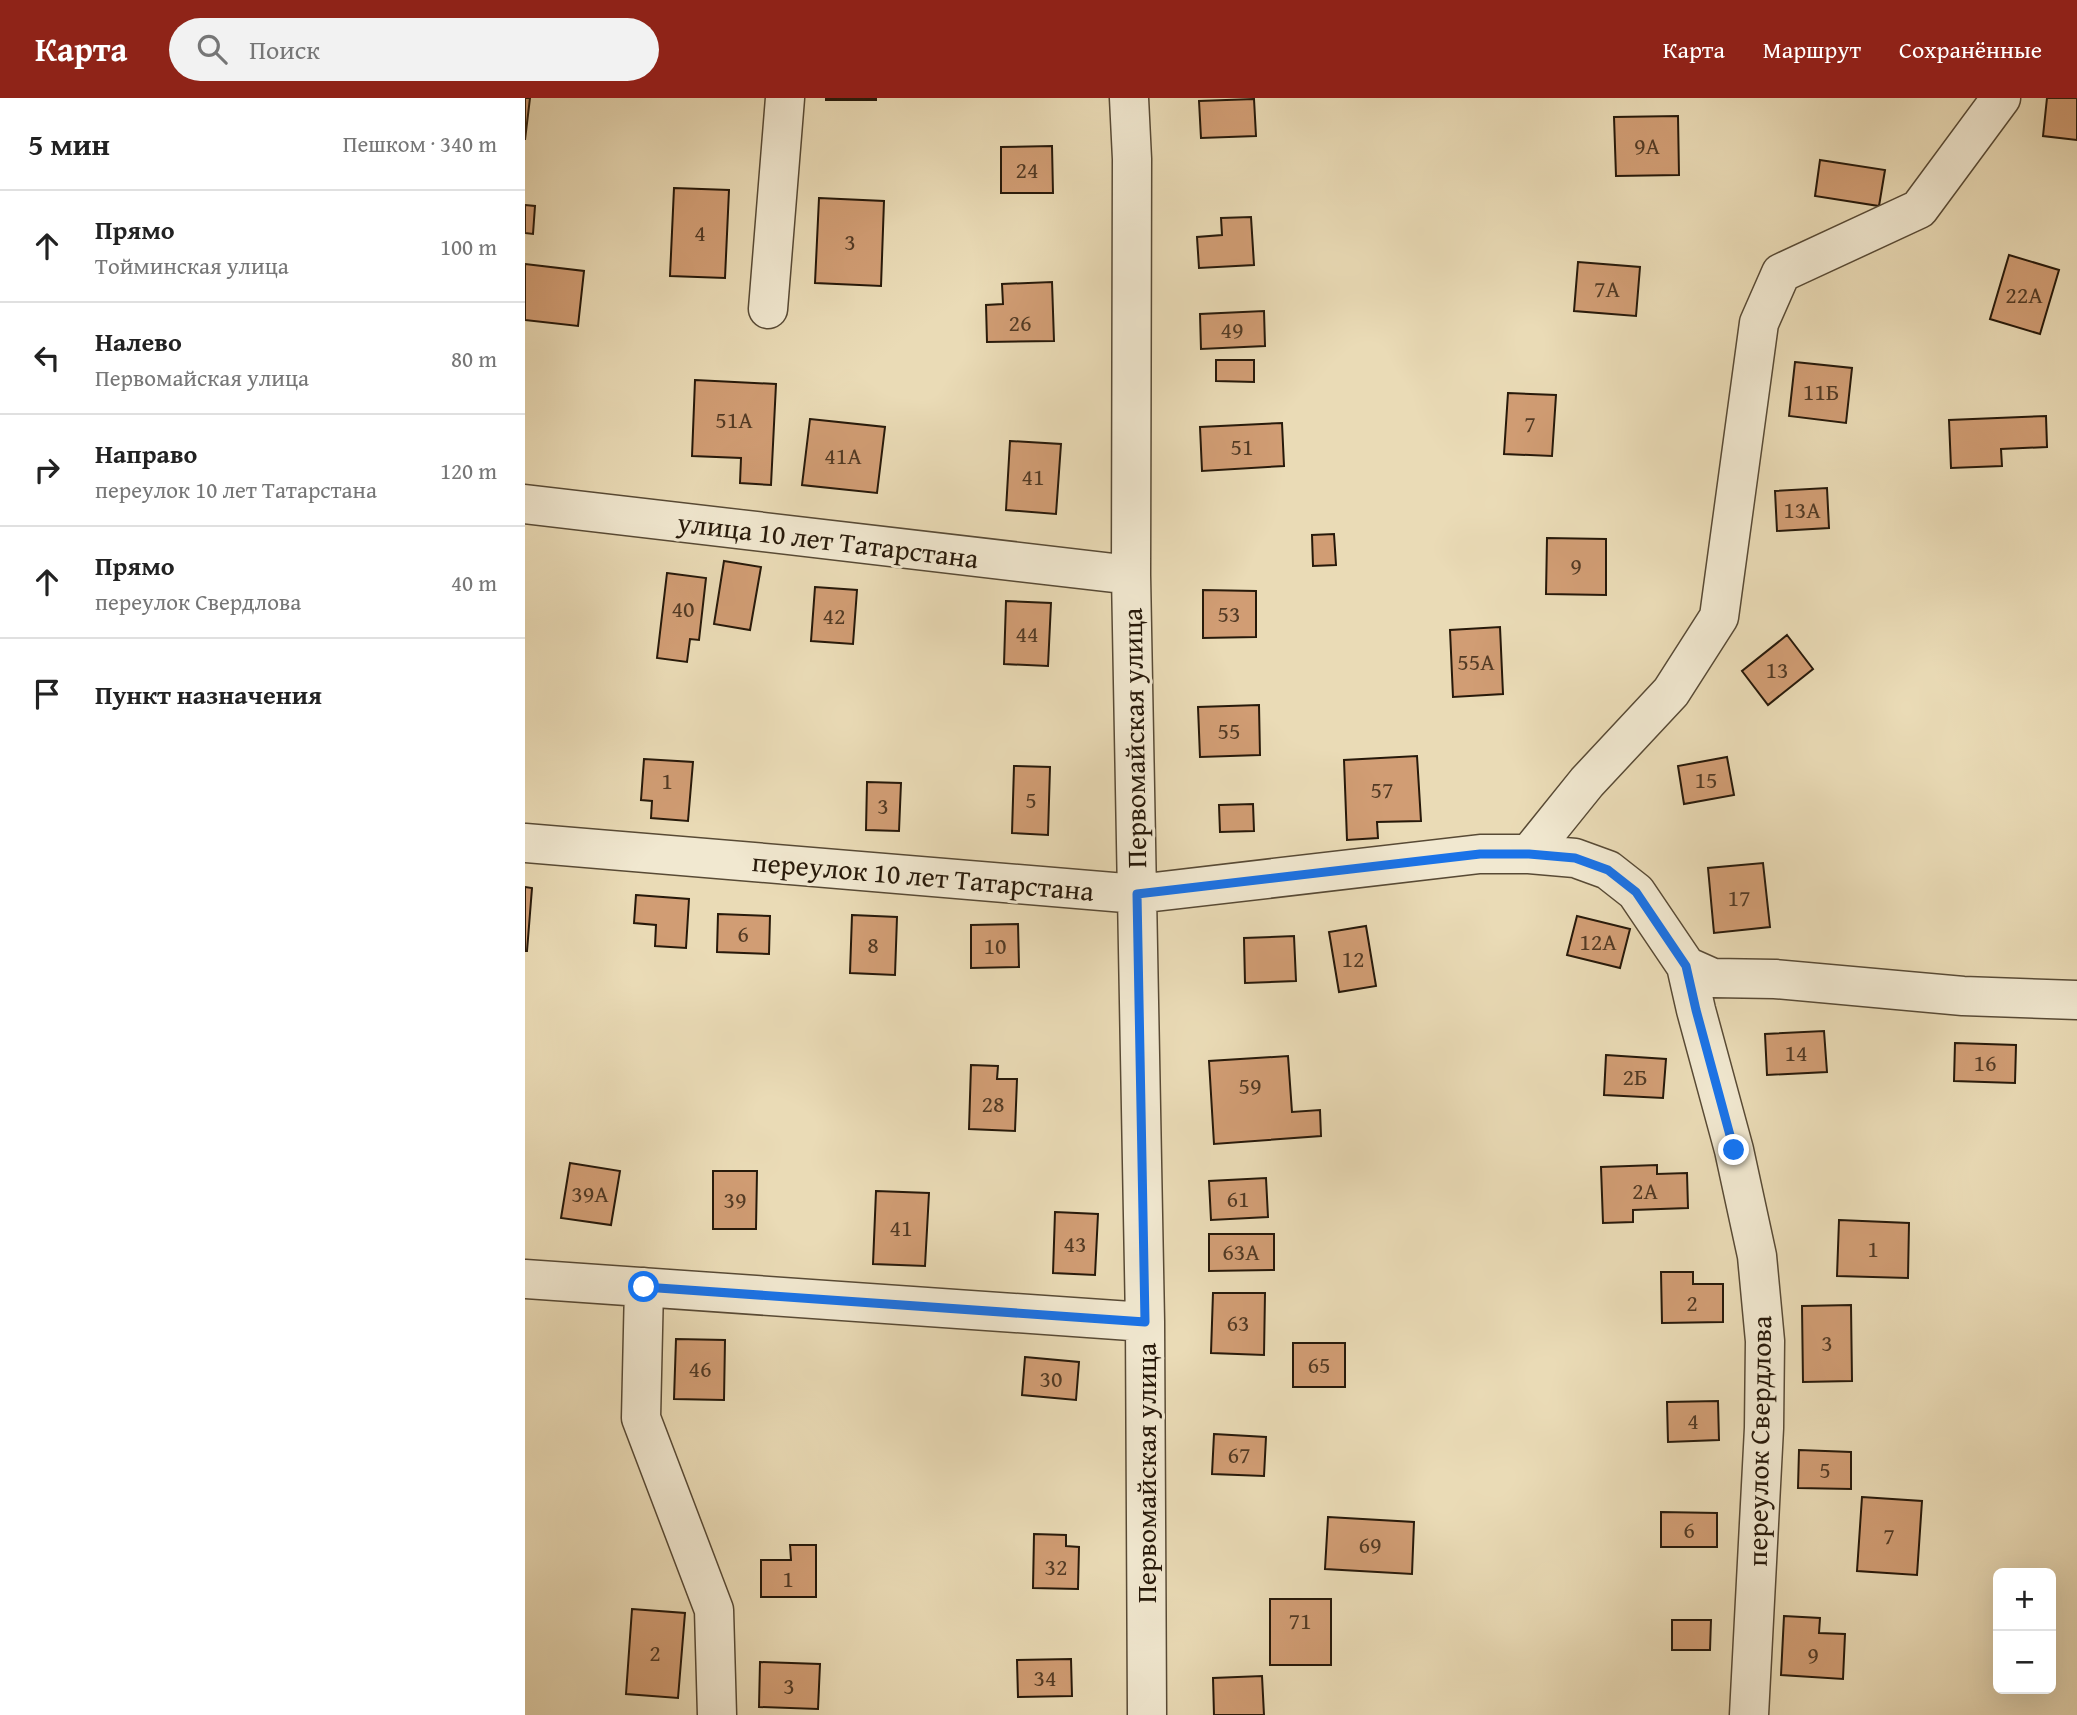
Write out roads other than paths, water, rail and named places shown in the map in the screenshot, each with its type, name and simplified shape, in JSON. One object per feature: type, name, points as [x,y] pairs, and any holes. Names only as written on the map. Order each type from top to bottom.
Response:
[{"type":"street","points":[[768,309],[785,98]]},
{"type":"street","name":"Первомайская улица","points":[[1129,98],[1132,159],[1131,575],[1145,1322],[1147,1715]]},
{"type":"street","points":[[1529,854],[1587,782],[1671,692],[1719,617],[1759,323],[1781,273],[1919,209],[2001,98]]},
{"type":"street","name":"улица 10 лет Татарстана","points":[[525,505],[1131,575]]},
{"type":"street","name":"переулок 10 лет Татарстана","points":[[525,843],[1137,894],[1480,854],[1575,858],[1608,870],[1636,892],[1686,966]]},
{"type":"street","points":[[1686,966],[1713,978],[1775,979],[1963,996],[2077,1000]]},
{"type":"street","name":"переулок Свердлова","points":[[1686,966],[1734,1150],[1754,1243],[1765,1340],[1764,1428],[1749,1715]]},
{"type":"street","points":[[525,1279],[1145,1322]]},
{"type":"street","points":[[644,1287],[641,1418],[714,1611],[717,1715]]}]
